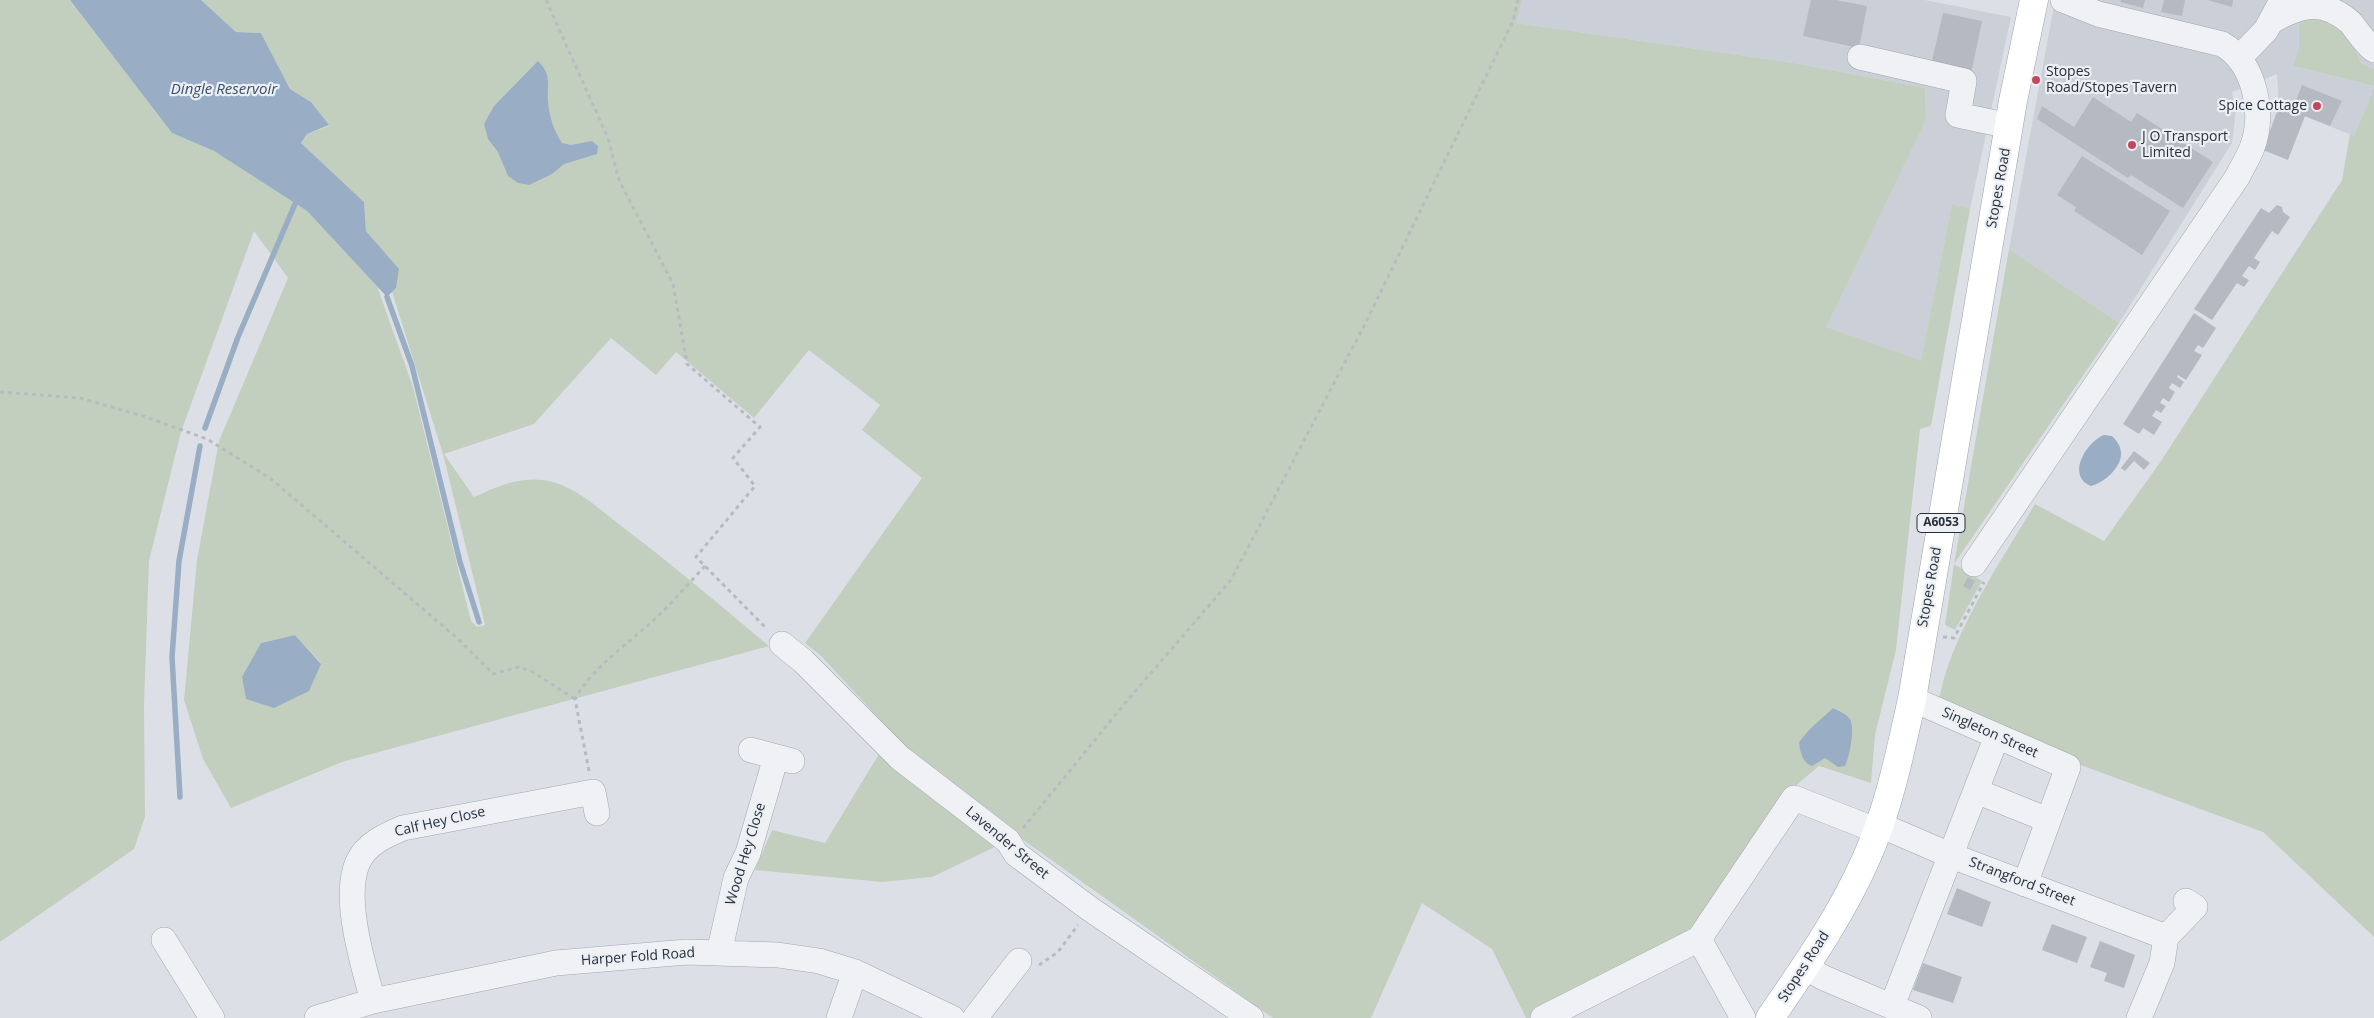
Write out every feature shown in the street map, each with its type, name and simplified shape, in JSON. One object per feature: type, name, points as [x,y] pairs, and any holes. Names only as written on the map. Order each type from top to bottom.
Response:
[{"type":"main road","name":"Stopes Road","points":[[1770,1018],[1805,967],[1851,891],[1879,828],[1896,773],[1912,699],[2009,126],[2033,5]]},
{"type":"street","name":"Stopes Road","points":[[2063,0],[2098,14],[2222,44],[2240,57]]},
{"type":"street","points":[[1974,564],[2166,284],[2241,169],[2252,148],[2257,126],[2257,106],[2249,73],[2240,57],[2266,30],[2277,10],[2310,1],[2321,2],[2345,14],[2374,50]]},
{"type":"street","name":"Stopes Road","points":[[2033,5],[2079,15],[2098,14]]},
{"type":"street","points":[[1860,57],[1964,81],[1958,115],[2009,126]]},
{"type":"street","name":"Lavender Street","points":[[782,644],[803,661],[900,758],[1008,841],[1016,854],[1090,909],[1251,1018]]},
{"type":"street","name":"Singleton Street","points":[[1912,699],[2068,767],[2048,820]]},
{"type":"street","points":[[1878,1008],[1952,856],[1997,736]]},
{"type":"street","name":"Wood Hey Close","points":[[719,953],[736,878],[748,853],[784,759],[751,750]]},
{"type":"street","points":[[1976,791],[2048,820],[2025,884]]},
{"type":"street","name":"Strangford Street","points":[[1699,939],[1794,798],[2166,936]]},
{"type":"street","name":"Calf Hey Close","points":[[373,1001],[363,966],[351,898],[353,877],[358,860],[371,845],[384,836],[403,828],[595,802]]},
{"type":"street","points":[[2139,1018],[2162,963],[2166,936],[2195,907],[2186,901]]},
{"type":"street","points":[[166,939],[212,1018]]},
{"type":"street","points":[[1543,1018],[1699,939],[1743,1018]]},
{"type":"street","name":"Harper Fold Road","points":[[317,1018],[373,1001],[556,963],[647,954],[719,953],[786,956],[819,961],[855,972],[952,1018]]},
{"type":"street","points":[[975,1018],[1018,960]]},
{"type":"street","points":[[1805,967],[1878,1008],[1919,1018]]},
{"type":"street","points":[[839,1018],[855,972]]},
{"type":"path","points":[[546,0],[608,138],[620,180],[673,284],[687,364],[760,427],[733,458],[755,486],[696,557],[782,644]]},
{"type":"path","points":[[1016,854],[1028,839],[1023,828],[1126,702],[1231,580],[1365,324],[1513,21],[1518,0]]},
{"type":"path","points":[[0,392],[80,398],[146,417],[207,439],[270,478],[457,638],[493,674],[519,667],[531,671],[575,699],[595,802]]},
{"type":"path","points":[[1922,635],[1954,638],[1986,578],[1974,564]]},
{"type":"path","points":[[575,699],[596,670],[657,618],[705,566]]},
{"type":"path","points":[[1018,960],[1058,952],[1090,909]]},
{"type":"shaded area","points":[[1522,0],[1925,0],[2011,17],[1970,209],[1952,204],[1921,362],[1825,327],[1926,120],[1925,88],[1794,63],[1516,23]]},
{"type":"shaded area","points":[[2055,0],[2374,0],[2374,69],[2361,63],[2352,39],[2299,24],[2299,47],[2293,66],[2374,86],[2374,88],[2354,136],[2279,106],[2277,74],[2232,92],[2236,111],[2232,143],[2119,323],[2009,249]]},
{"type":"green space","points":[[0,0],[70,0],[172,133],[214,151],[307,211],[377,286],[413,387],[471,621],[477,627],[485,625],[443,454],[392,292],[396,288],[397,267],[366,231],[364,202],[301,143],[307,134],[329,126],[311,102],[290,89],[261,33],[236,32],[201,0],[1522,0],[1516,23],[1794,63],[1925,88],[1926,120],[1826,327],[1921,361],[1952,204],[1970,209],[1931,426],[1920,429],[1896,650],[1875,735],[1871,783],[1819,766],[1794,787],[1695,934],[1530,1018],[1526,1018],[1492,949],[1422,903],[1371,1018],[1273,1018],[1022,839],[913,755],[821,656],[805,643],[922,478],[862,430],[880,405],[809,350],[754,418],[676,352],[656,375],[611,338],[534,424],[444,454],[474,497],[516,481],[533,479],[554,482],[576,492],[661,557],[769,646],[342,762],[231,808],[203,759],[184,700],[197,560],[219,441],[288,278],[254,231],[181,432],[149,561],[144,705],[145,817],[134,849],[0,942]],"holes":[[[295,635],[321,663],[261,643]]]},
{"type":"green space","points":[[2309,18],[2330,22],[2343,31],[2353,44],[2361,63],[2374,69],[2374,86],[2293,66],[2299,47],[2299,24]]},
{"type":"green space","points":[[2374,88],[2374,937],[2263,832],[2056,756],[1937,707],[1946,671],[1976,603],[2035,504],[2104,541],[2161,461],[2342,180],[2350,134],[2354,136]]},
{"type":"green space","points":[[2009,249],[2119,323],[1954,564]]},
{"type":"green space","points":[[1954,564],[1982,581],[1955,630],[1945,625]]},
{"type":"green space","points":[[882,749],[997,846],[932,877],[882,882],[755,870],[772,830],[825,843]]},
{"type":"water","name":"Dingle Reservoir","points":[[70,0],[201,0],[236,32],[261,33],[290,89],[311,102],[329,125],[307,134],[301,143],[364,202],[366,231],[399,269],[396,288],[387,297],[307,211],[214,151],[172,133]]},
{"type":"water","points":[[538,61],[547,75],[549,112],[554,128],[562,143],[571,145],[592,141],[598,146],[597,154],[564,164],[552,174],[529,185],[518,183],[508,176],[498,152],[488,139],[484,124],[494,106]]},
{"type":"water","points":[[2104,435],[2112,436],[2117,441],[2121,450],[2121,458],[2111,474],[2101,482],[2091,486],[2080,475],[2081,459],[2091,445]]},
{"type":"water","points":[[295,635],[321,664],[309,691],[274,708],[246,699],[242,677],[261,643]]},
{"type":"water","points":[[1833,708],[1850,719],[1852,729],[1847,761],[1845,766],[1838,767],[1825,758],[1812,766],[1804,759],[1799,742]]},
{"type":"building","points":[[1811,0],[1836,0],[1867,6],[1859,48],[1803,36]]},
{"type":"building","points":[[2121,0],[2145,0],[2143,8],[2120,2]]},
{"type":"building","points":[[2164,0],[2185,0],[2182,16],[2161,12]]},
{"type":"building","points":[[2208,0],[2233,0],[2232,7]]},
{"type":"building","points":[[1943,13],[1982,21],[1971,74],[1931,65]]},
{"type":"building","points":[[2302,85],[2342,101],[2330,126],[2305,116],[2288,160],[2263,150],[2279,106],[2292,111]]},
{"type":"building","name":"J O Transport Limited","points":[[2093,97],[2131,122],[2137,113],[2213,162],[2183,208],[2131,175],[2128,178],[2037,119],[2042,106],[2074,127]]},
{"type":"building","points":[[2082,156],[2170,211],[2142,255],[2074,211],[2076,207],[2057,195]]},
{"type":"building","points":[[2277,205],[2282,207],[2283,212],[2290,217],[2278,235],[2272,231],[2254,258],[2260,262],[2255,270],[2249,266],[2242,276],[2249,280],[2244,287],[2237,283],[2212,320],[2194,309],[2261,208],[2269,213]]},
{"type":"building","points":[[2194,313],[2216,328],[2203,348],[2198,345],[2194,351],[2202,355],[2186,380],[2178,375],[2177,377],[2184,382],[2180,388],[2172,383],[2169,388],[2175,392],[2169,402],[2163,398],[2160,403],[2166,406],[2161,413],[2156,410],[2152,416],[2162,422],[2154,435],[2143,428],[2139,434],[2123,424]]},
{"type":"building","points":[[2134,451],[2150,463],[2144,470],[2134,461],[2125,471],[2121,468]]},
{"type":"building","points":[[1968,577],[1975,581],[1970,590],[1963,586]]},
{"type":"building","points":[[1957,888],[1991,902],[1982,927],[1947,914]]},
{"type":"building","points":[[2052,924],[2087,937],[2077,963],[2042,950]]},
{"type":"building","points":[[2100,941],[2135,955],[2124,988],[2104,981],[2107,973],[2090,967]]},
{"type":"building","points":[[1923,963],[1962,977],[1953,1003],[1913,990]]},
{"type":"waterway","points":[[205,428],[238,337],[295,204]]},
{"type":"waterway","points":[[387,297],[412,366],[460,562],[479,622]]},
{"type":"waterway","points":[[180,797],[172,657],[179,561],[200,446]]},
{"type":"place","name":"Stopes Road/Stopes Tavern","points":[[2036,80]]},
{"type":"place","name":"Spice Cottage","points":[[2317,106]]},
{"type":"place","name":"J O Transport Limited","points":[[2132,145]]}]
